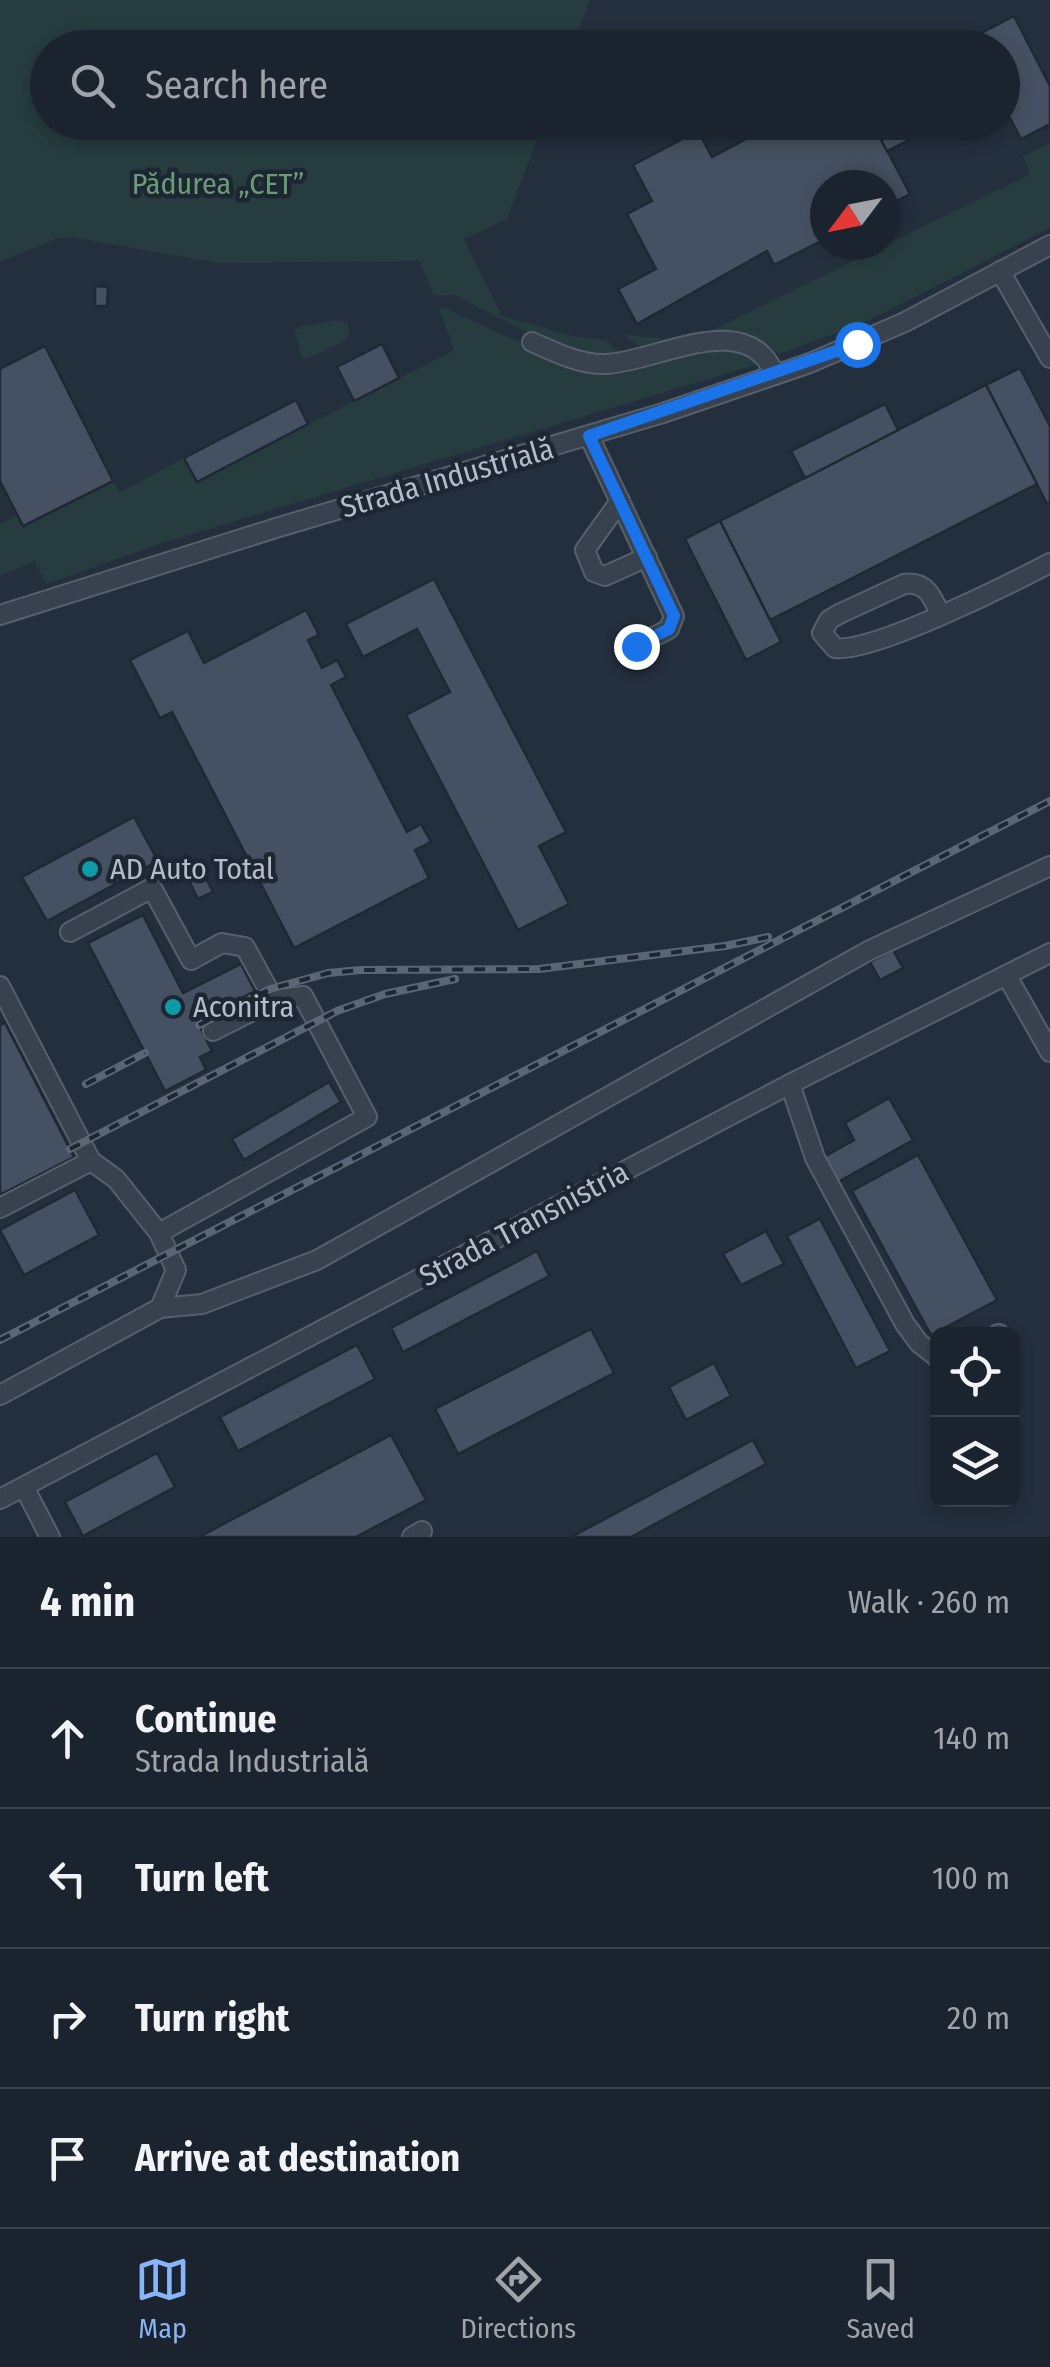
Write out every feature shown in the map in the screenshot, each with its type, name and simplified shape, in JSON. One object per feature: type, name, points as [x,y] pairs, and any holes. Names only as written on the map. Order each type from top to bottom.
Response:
[{"type":"street","name":"Strada Industrială","points":[[0,615],[589,436],[775,374],[873,337],[1050,246]]},
{"type":"street","points":[[1000,271],[1050,358]]},
{"type":"street","points":[[532,342],[599,364],[628,362],[729,340],[752,346],[768,360],[775,374]]},
{"type":"street","points":[[589,436],[671,606],[674,622],[669,629],[636,646]]},
{"type":"street","points":[[620,501],[586,546],[586,559],[594,572],[604,576],[647,557]]},
{"type":"street","points":[[940,614],[924,586],[916,582],[839,614],[829,620],[822,633],[835,648],[844,650],[940,614],[1050,562]]},
{"type":"street","points":[[0,1394],[160,1308],[202,1304],[317,1260],[868,951],[1050,866]]},
{"type":"street","points":[[70,932],[152,888],[191,960],[222,943],[245,947],[274,1000]]},
{"type":"street","name":"Strada Transnistria","points":[[0,1500],[790,1084],[1050,953]]},
{"type":"street","points":[[1007,976],[1050,1052]]},
{"type":"street","points":[[0,986],[91,1161],[116,1179],[159,1234],[176,1270],[160,1308]]},
{"type":"street","points":[[159,1234],[367,1117],[302,996],[274,1000],[214,1030]]},
{"type":"street","points":[[790,1084],[815,1158],[905,1324],[930,1352]]},
{"type":"street","points":[[0,1208],[91,1161]]},
{"type":"street","points":[[24,1487],[50,1537]]},
{"type":"green space","name":"Pădurea „CET”","points":[[0,0],[590,0],[579,30],[30,30],[30,140],[537,140],[507,219],[464,239],[502,316],[573,336],[605,340],[624,355],[580,351],[516,326],[455,295],[434,296],[420,261],[218,263],[71,237],[55,239],[0,262]]},
{"type":"green space","points":[[1050,143],[1050,228],[868,321],[779,354],[745,338],[712,335],[641,347],[621,334],[664,339],[711,331],[855,260],[900,260],[900,238],[1030,174],[1023,156]]},
{"type":"green space","points":[[445,308],[557,360],[738,346],[759,358],[755,365],[159,544],[47,584],[34,561],[0,576],[0,524],[17,515],[23,526],[113,481],[119,493],[184,458],[197,482],[454,350],[439,309]]},
{"type":"green space","points":[[336,320],[347,323],[346,340],[302,358],[295,332],[299,327]]},
{"type":"building","points":[[1014,16],[1050,86],[1050,124],[1021,139],[1020,30],[987,30]]},
{"type":"building","points":[[681,140],[703,140],[712,157],[744,140],[882,140],[897,170],[810,170],[810,247],[774,265],[767,251],[637,324],[618,289],[656,269],[627,214],[652,201],[633,165]]},
{"type":"building","points":[[881,140],[909,140],[887,151]]},
{"type":"building","points":[[900,175],[910,194],[900,199]]},
{"type":"building","points":[[95,286],[108,287],[107,306],[95,306]]},
{"type":"building","points":[[382,344],[399,378],[354,401],[337,367]]},
{"type":"building","points":[[45,346],[113,481],[23,526],[0,481],[0,369]]},
{"type":"building","points":[[1020,368],[1050,426],[1047,504],[986,385]]},
{"type":"building","points":[[986,385],[1037,484],[770,620],[720,521]]},
{"type":"building","points":[[296,400],[308,424],[197,482],[184,458]]},
{"type":"building","points":[[885,404],[898,430],[805,478],[791,451]]},
{"type":"building","points":[[720,521],[781,642],[746,660],[685,539]]},
{"type":"building","points":[[434,579],[566,832],[539,846],[569,904],[518,930],[406,715],[450,692],[417,629],[363,657],[346,624]]},
{"type":"building","points":[[306,610],[319,635],[308,640],[322,668],[337,660],[346,677],[331,685],[407,832],[421,824],[431,842],[415,850],[429,878],[294,948],[172,712],[160,718],[130,660],[188,631],[204,663]]},
{"type":"building","name":"AD Auto Total","points":[[134,817],[158,861],[47,921],[22,877]]},
{"type":"building","points":[[196,859],[213,892],[198,899],[182,867]]},
{"type":"building","name":"Aconitra","points":[[143,915],[183,993],[241,964],[255,991],[197,1021],[212,1051],[200,1057],[206,1070],[165,1091],[88,943]]},
{"type":"building","points":[[893,950],[903,968],[880,980],[870,962]]},
{"type":"building","points":[[5,1023],[74,1157],[0,1195],[0,1025]]},
{"type":"building","points":[[329,1082],[341,1102],[244,1160],[232,1139]]},
{"type":"building","points":[[889,1098],[913,1140],[838,1182],[824,1157],[854,1140],[845,1123]]},
{"type":"building","points":[[918,1155],[997,1300],[946,1327],[930,1327],[930,1333],[852,1191]]},
{"type":"building","points":[[75,1190],[99,1235],[24,1275],[0,1230]]},
{"type":"building","points":[[820,1219],[890,1351],[856,1368],[787,1236]]},
{"type":"building","points":[[766,1231],[784,1264],[741,1285],[723,1254]]},
{"type":"building","points":[[537,1251],[549,1276],[403,1352],[391,1328]]},
{"type":"building","points":[[591,1329],[614,1373],[458,1454],[435,1409]]},
{"type":"building","points":[[357,1345],[375,1379],[238,1451],[220,1417]]},
{"type":"building","points":[[714,1363],[731,1396],[686,1420],[669,1387]]},
{"type":"building","points":[[391,1435],[426,1500],[356,1537],[199,1537]]},
{"type":"building","points":[[753,1440],[766,1464],[631,1537],[571,1537]]},
{"type":"building","points":[[157,1453],[175,1487],[83,1536],[65,1502]]},
{"type":"railway","points":[[0,1340],[1050,801]]},
{"type":"railway","points":[[199,1025],[270,989],[328,973],[539,969],[768,937]]},
{"type":"railway","points":[[70,1149],[337,1011],[385,994],[455,979]]},
{"type":"railway","points":[[86,1084],[145,1053]]},
{"type":"place","name":"AD Auto Total","points":[[90,869]]},
{"type":"place","name":"Aconitra","points":[[173,1007]]},
{"type":"route","points":[[636,646],[669,629],[674,616],[589,436],[857,344]]}]
